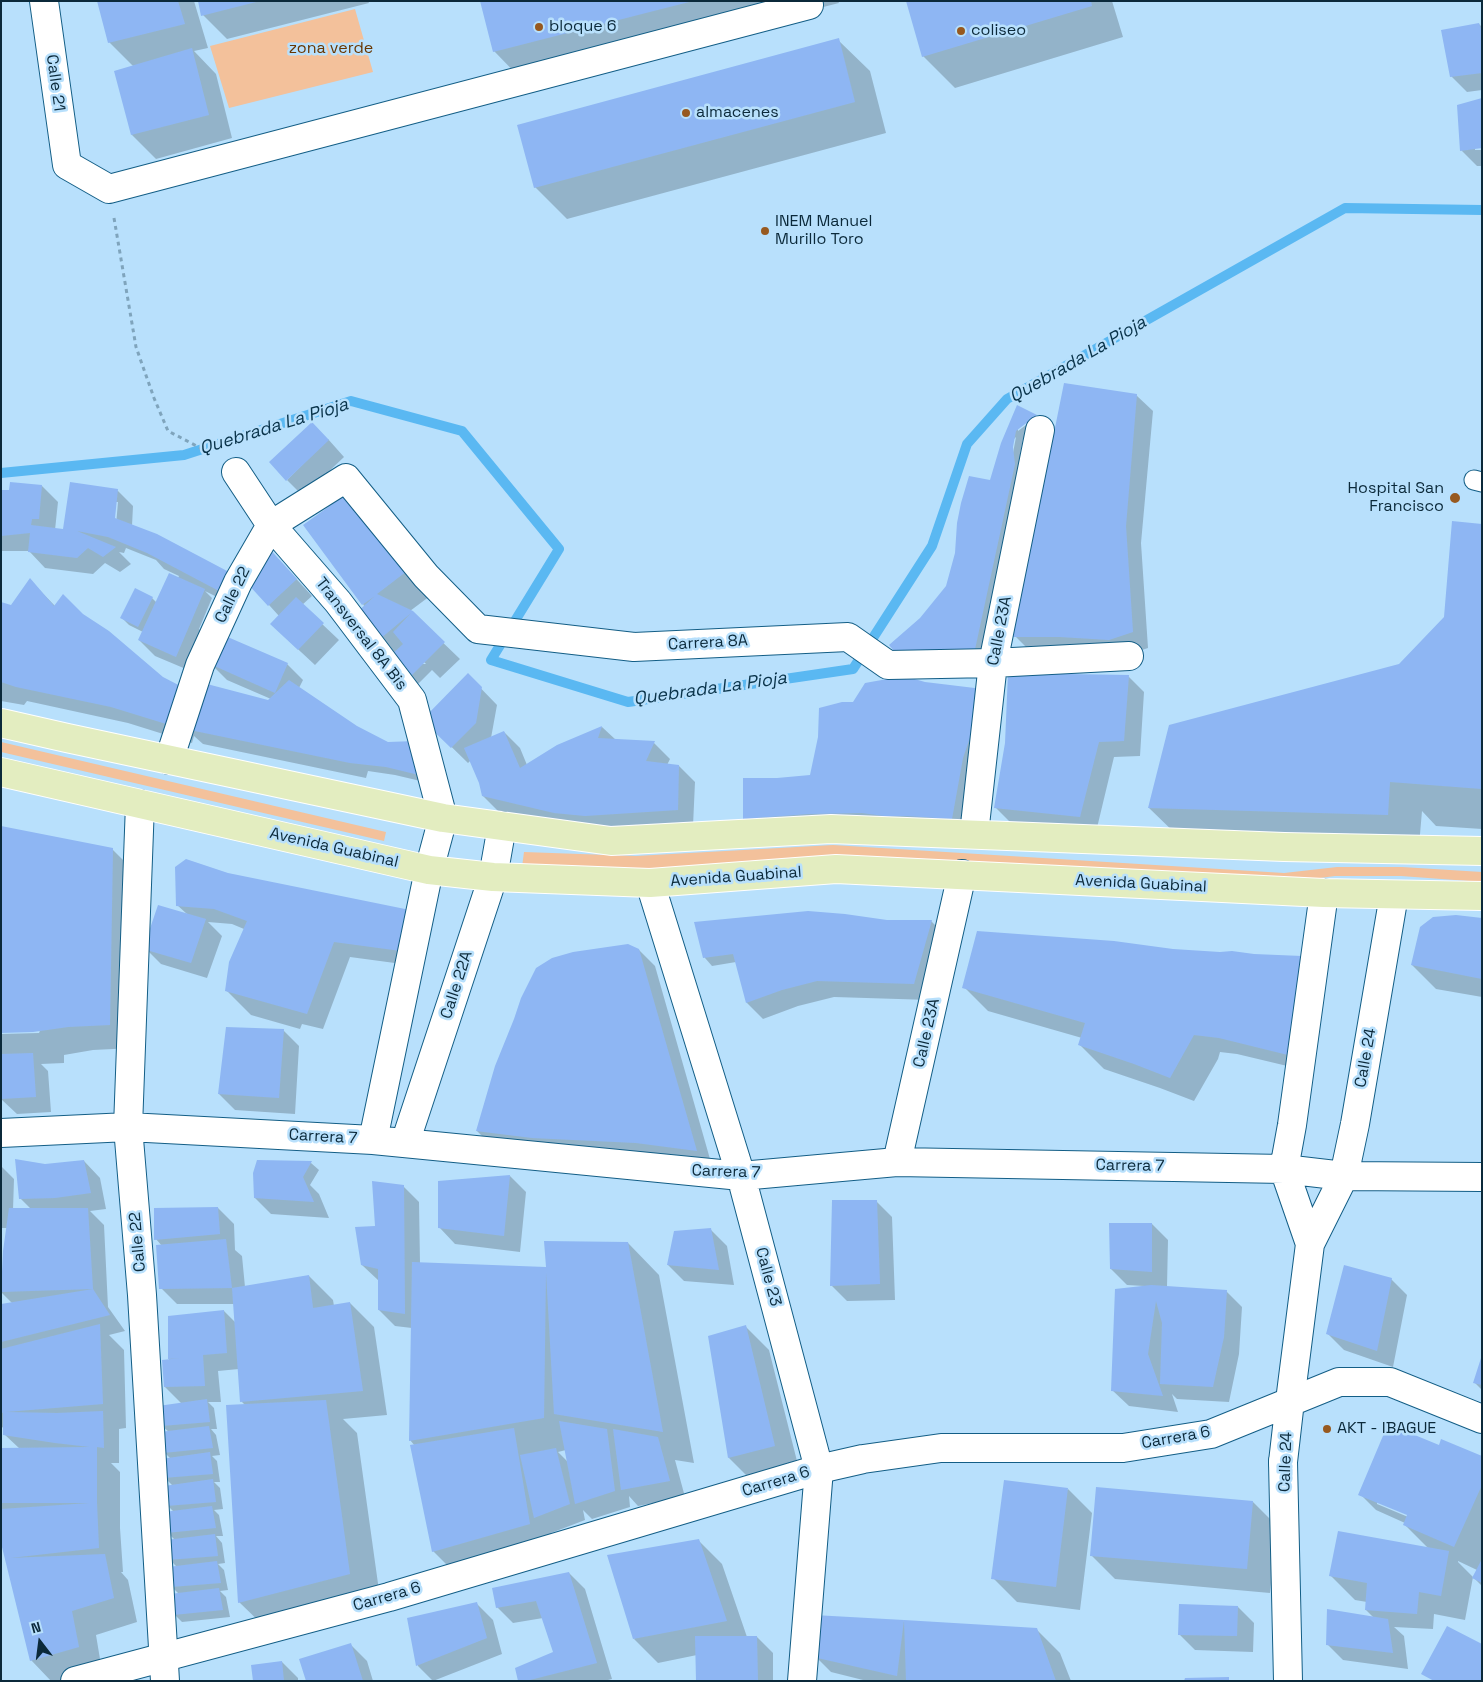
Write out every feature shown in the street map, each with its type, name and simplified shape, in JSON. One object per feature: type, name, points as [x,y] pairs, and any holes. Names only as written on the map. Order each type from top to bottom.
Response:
[{"type":"main road","points":[[1,723],[171,756],[443,818],[610,841],[831,829],[1284,847],[1482,851]]},
{"type":"main road","name":"Avenida Guabinal","points":[[1,772],[428,870],[493,877],[650,883],[836,869],[1324,893],[1482,896]]},
{"type":"street","name":"Calle 21","points":[[44,1],[67,164],[108,189]]},
{"type":"street","points":[[108,189],[809,5]]},
{"type":"street","name":"Calle 23A","points":[[974,834],[993,663],[1040,430]]},
{"type":"street","name":"Transversal 8A Bis","points":[[236,472],[270,525],[338,602],[412,700],[443,818]]},
{"type":"street","name":"Carrera 8A","points":[[346,478],[426,576],[478,629],[634,647],[848,637],[888,665],[993,663],[1130,656]]},
{"type":"street","name":"Calle 22","points":[[171,756],[200,665],[238,582],[270,525],[346,478]]},
{"type":"street","name":"Calle 22","points":[[140,804],[128,1127],[142,1294],[165,1669]]},
{"type":"street","points":[[373,1140],[428,870],[443,818]]},
{"type":"street","name":"Calle 22A","points":[[404,1143],[493,877],[502,826]]},
{"type":"street","name":"Calle 23A","points":[[897,1162],[962,874]]},
{"type":"street","name":"Calle 23","points":[[650,883],[741,1176],[818,1469],[802,1681]]},
{"type":"street","name":"Calle 24","points":[[1310,1244],[1284,1168],[1292,1125],[1324,893]]},
{"type":"street","name":"Calle 24","points":[[1288,1681],[1283,1462],[1310,1244],[1344,1176],[1355,1124],[1394,895]]},
{"type":"street","name":"Carrera 7","points":[[1,1133],[128,1127],[373,1140],[741,1176],[897,1162],[1284,1168],[1344,1176],[1482,1177]]},
{"type":"street","name":"Carrera 6","points":[[75,1681],[165,1669],[389,1597],[818,1469],[863,1459],[941,1448],[1123,1448],[1211,1434],[1339,1382],[1390,1382],[1482,1419]]},
{"type":"path","points":[[108,189],[136,347],[168,432],[222,459],[236,472]]},
{"type":"green space","name":"zona verde","points":[[355,9],[373,72],[229,108],[210,46]]},
{"type":"green space","points":[[1,742],[386,832],[384,841],[1,752]]},
{"type":"green space","points":[[833,845],[1284,873],[1337,867],[1402,867],[1482,872],[1482,882],[1401,876],[1335,876],[1283,883],[835,858],[749,861],[639,870],[522,867],[524,852],[636,856]]},
{"type":"building","points":[[97,1],[178,1],[185,24],[108,43]]},
{"type":"building","points":[[198,1],[256,1],[256,2],[201,16]]},
{"type":"building","name":"bloque 6","points":[[480,1],[689,1],[689,2],[493,52]]},
{"type":"building","name":"coliseo","points":[[906,1],[1091,1],[1092,6],[922,57]]},
{"type":"building","points":[[1479,23],[1482,32],[1482,73],[1450,77],[1441,30]]},
{"type":"building","name":"almacenes","points":[[839,38],[855,102],[534,188],[517,125]]},
{"type":"building","points":[[192,48],[209,115],[131,135],[114,71]]},
{"type":"building","points":[[1482,98],[1482,148],[1460,151],[1457,105]]},
{"type":"building","points":[[1064,383],[1137,394],[1126,526],[1133,632],[1109,640],[1013,637]]},
{"type":"building","points":[[1017,405],[1037,415],[1016,431],[1013,447],[1015,464],[974,654],[898,656],[889,645],[920,618],[946,586],[955,553],[957,523],[961,503],[969,476],[990,480],[1001,443]]},
{"type":"building","points":[[312,422],[329,440],[286,481],[269,462]]},
{"type":"building","points":[[10,482],[42,485],[39,519],[32,519],[31,525],[63,529],[70,482],[118,489],[115,518],[157,534],[229,572],[219,591],[147,553],[108,537],[77,531],[116,547],[103,557],[88,548],[77,558],[28,552],[30,533],[1,536],[1,490],[9,490]]},
{"type":"building","points":[[352,490],[411,568],[377,594],[413,611],[445,642],[409,678],[388,658],[403,644],[393,632],[411,613],[380,639],[356,613],[375,596],[362,605],[303,525]]},
{"type":"building","name":"Hospital San Francisco","points":[[1452,521],[1482,524],[1482,789],[1390,782],[1388,815],[1148,808],[1169,725],[1399,664],[1444,617]]},
{"type":"building","points":[[267,546],[297,579],[268,606],[246,582]]},
{"type":"building","points":[[169,573],[205,589],[176,657],[138,640]]},
{"type":"building","points":[[30,578],[54,606],[63,594],[83,614],[109,631],[163,677],[190,691],[176,727],[111,707],[16,687],[1,682],[1,602],[11,605]]},
{"type":"building","points":[[135,588],[153,597],[138,627],[120,618]]},
{"type":"building","points":[[296,597],[324,623],[298,650],[270,624]]},
{"type":"building","points":[[223,635],[288,663],[275,693],[210,664]]},
{"type":"building","points":[[468,673],[482,687],[476,723],[451,748],[422,720]]},
{"type":"building","points":[[1008,673],[1129,675],[1124,741],[1099,742],[1080,817],[994,808],[1005,743]]},
{"type":"building","points":[[904,676],[925,682],[983,689],[976,720],[963,758],[952,819],[884,816],[862,813],[808,814],[743,819],[743,778],[777,778],[810,775],[818,737],[819,708],[842,702],[853,702],[865,683]]},
{"type":"building","points":[[289,680],[357,726],[388,742],[415,741],[423,776],[386,767],[350,763],[185,729],[207,684],[268,700]]},
{"type":"building","points":[[602,726],[598,738],[655,741],[646,761],[679,765],[678,810],[585,816],[554,813],[482,796],[479,783],[464,748],[504,731],[520,768],[557,745]]},
{"type":"building","points":[[1,826],[113,848],[110,1025],[1,1033]]},
{"type":"building","points":[[186,859],[228,873],[410,910],[401,951],[334,942],[307,1014],[225,991],[229,962],[247,921],[214,909],[176,906],[175,867]]},
{"type":"building","points":[[158,905],[206,919],[191,963],[143,949]]},
{"type":"building","points":[[808,911],[887,920],[932,920],[914,984],[817,981],[782,990],[746,1003],[733,954],[703,958],[694,922]]},
{"type":"building","points":[[1456,915],[1482,918],[1482,979],[1411,965],[1420,927],[1433,917]]},
{"type":"building","points":[[977,931],[1114,941],[1173,949],[1302,956],[1288,1055],[1219,1038],[1194,1035],[1170,1078],[1078,1045],[1085,1023],[962,988]]},
{"type":"building","points":[[628,944],[639,949],[697,1151],[636,1143],[532,1138],[476,1131],[495,1066],[521,998],[536,968],[552,958],[573,952]]},
{"type":"building","points":[[226,1027],[284,1029],[279,1098],[218,1094]]},
{"type":"building","points":[[33,1053],[36,1097],[1,1099],[1,1054]]},
{"type":"building","points":[[15,1159],[45,1164],[84,1160],[91,1193],[55,1198],[19,1199]]},
{"type":"building","points":[[257,1160],[312,1161],[303,1177],[314,1202],[254,1198],[253,1173]]},
{"type":"building","points":[[510,1175],[504,1236],[438,1228],[438,1181]]},
{"type":"building","points":[[372,1181],[404,1185],[405,1314],[378,1310],[378,1269],[361,1265],[355,1227],[375,1226]]},
{"type":"building","points":[[832,1200],[877,1200],[880,1284],[830,1286]]},
{"type":"building","points":[[218,1207],[220,1234],[154,1240],[154,1208]]},
{"type":"building","points":[[9,1208],[88,1208],[93,1289],[1,1292],[3,1251]]},
{"type":"building","points":[[1109,1223],[1152,1223],[1152,1272],[1110,1269]]},
{"type":"building","points":[[711,1228],[719,1270],[667,1265],[674,1231]]},
{"type":"building","points":[[226,1239],[232,1288],[159,1289],[156,1245]]},
{"type":"building","points":[[544,1241],[628,1242],[663,1432],[554,1414],[546,1272],[544,1418],[409,1441],[412,1262],[546,1267]]},
{"type":"building","points":[[1344,1265],[1392,1278],[1377,1351],[1326,1334]]},
{"type":"building","points":[[309,1275],[313,1308],[350,1302],[363,1391],[240,1402],[232,1288]]},
{"type":"building","points":[[1151,1285],[1227,1290],[1224,1337],[1213,1387],[1160,1384],[1162,1323],[1156,1301],[1148,1354],[1163,1396],[1111,1391],[1115,1289]]},
{"type":"building","points":[[93,1289],[110,1315],[1,1342],[1,1304]]},
{"type":"building","points":[[224,1310],[227,1353],[203,1355],[205,1386],[164,1387],[162,1360],[181,1358],[168,1359],[168,1316]]},
{"type":"building","points":[[100,1324],[103,1404],[6,1412],[57,1413],[103,1411],[104,1448],[97,1447],[99,1548],[10,1558],[105,1554],[114,1598],[72,1611],[79,1647],[30,1661],[1,1543],[1,1509],[90,1503],[1,1503],[1,1448],[90,1447],[3,1435],[1,1349]]},
{"type":"building","points":[[746,1325],[775,1446],[728,1458],[708,1336]]},
{"type":"building","points":[[1482,1358],[1482,1385],[1473,1383]]},
{"type":"building","points":[[207,1399],[210,1422],[161,1426],[158,1406]]},
{"type":"building","points":[[326,1400],[350,1574],[238,1603],[226,1405]]},
{"type":"building","points":[[559,1421],[607,1429],[615,1491],[575,1504]]},
{"type":"building","points":[[1388,1424],[1439,1445],[1441,1439],[1482,1456],[1482,1485],[1454,1547],[1403,1525],[1407,1515],[1358,1495]]},
{"type":"building","points":[[209,1426],[213,1448],[163,1453],[160,1432]]},
{"type":"building","points":[[514,1428],[530,1524],[432,1552],[410,1445]]},
{"type":"building","points":[[613,1429],[658,1437],[670,1481],[621,1490]]},
{"type":"building","points":[[556,1448],[570,1504],[534,1518],[520,1455]]},
{"type":"building","points":[[210,1452],[213,1474],[163,1478],[161,1459]]},
{"type":"building","points":[[213,1479],[216,1502],[166,1506],[164,1486]]},
{"type":"building","points":[[1004,1480],[1068,1488],[1056,1587],[991,1579]]},
{"type":"building","points":[[1096,1487],[1253,1501],[1247,1569],[1090,1556]]},
{"type":"building","points":[[212,1506],[216,1528],[166,1533],[164,1512]]},
{"type":"building","points":[[1338,1531],[1449,1551],[1441,1596],[1419,1592],[1417,1614],[1365,1610],[1367,1583],[1329,1576]]},
{"type":"building","points":[[215,1534],[218,1556],[168,1560],[166,1540]]},
{"type":"building","points":[[699,1539],[727,1621],[633,1639],[607,1555]]},
{"type":"building","points":[[1482,1559],[1482,1583],[1472,1578]]},
{"type":"building","points":[[217,1561],[221,1583],[171,1587],[168,1567]]},
{"type":"building","points":[[569,1572],[597,1663],[526,1681],[518,1681],[515,1668],[553,1652],[536,1601],[496,1608],[492,1588]]},
{"type":"building","points":[[219,1588],[223,1610],[173,1615],[170,1594]]},
{"type":"building","points":[[477,1602],[487,1638],[416,1666],[407,1618]]},
{"type":"building","points":[[1179,1604],[1238,1606],[1237,1636],[1178,1635]]},
{"type":"building","points":[[1327,1609],[1388,1619],[1393,1653],[1326,1645]]},
{"type":"building","points":[[814,1615],[904,1620],[897,1676],[813,1657]]},
{"type":"building","points":[[904,1620],[1037,1628],[1056,1681],[906,1680]]},
{"type":"building","points":[[1447,1626],[1482,1644],[1482,1681],[1434,1681],[1421,1674]]},
{"type":"building","points":[[695,1636],[757,1636],[758,1681],[696,1681]]},
{"type":"building","points":[[351,1643],[363,1681],[306,1681],[299,1659]]},
{"type":"building","points":[[282,1661],[284,1681],[253,1681],[251,1665]]},
{"type":"building","points":[[1229,1677],[1229,1681],[1184,1681],[1185,1678]]},
{"type":"waterway","name":"Quebrada La Pioja","points":[[1,473],[184,455],[351,401],[462,431],[559,549],[491,660],[628,702],[853,669],[932,546],[967,444],[1007,399],[1345,208],[1482,210]]},
{"type":"place","name":"bloque 6","points":[[539,27]]},
{"type":"place","name":"coliseo","points":[[961,31]]},
{"type":"place","name":"almacenes","points":[[686,113]]},
{"type":"place","name":"INEM Manuel Murillo Toro","points":[[765,231]]},
{"type":"place","name":"Hospital San Francisco","points":[[1455,498]]},
{"type":"place","name":"AKT - IBAGUE","points":[[1327,1429]]}]
